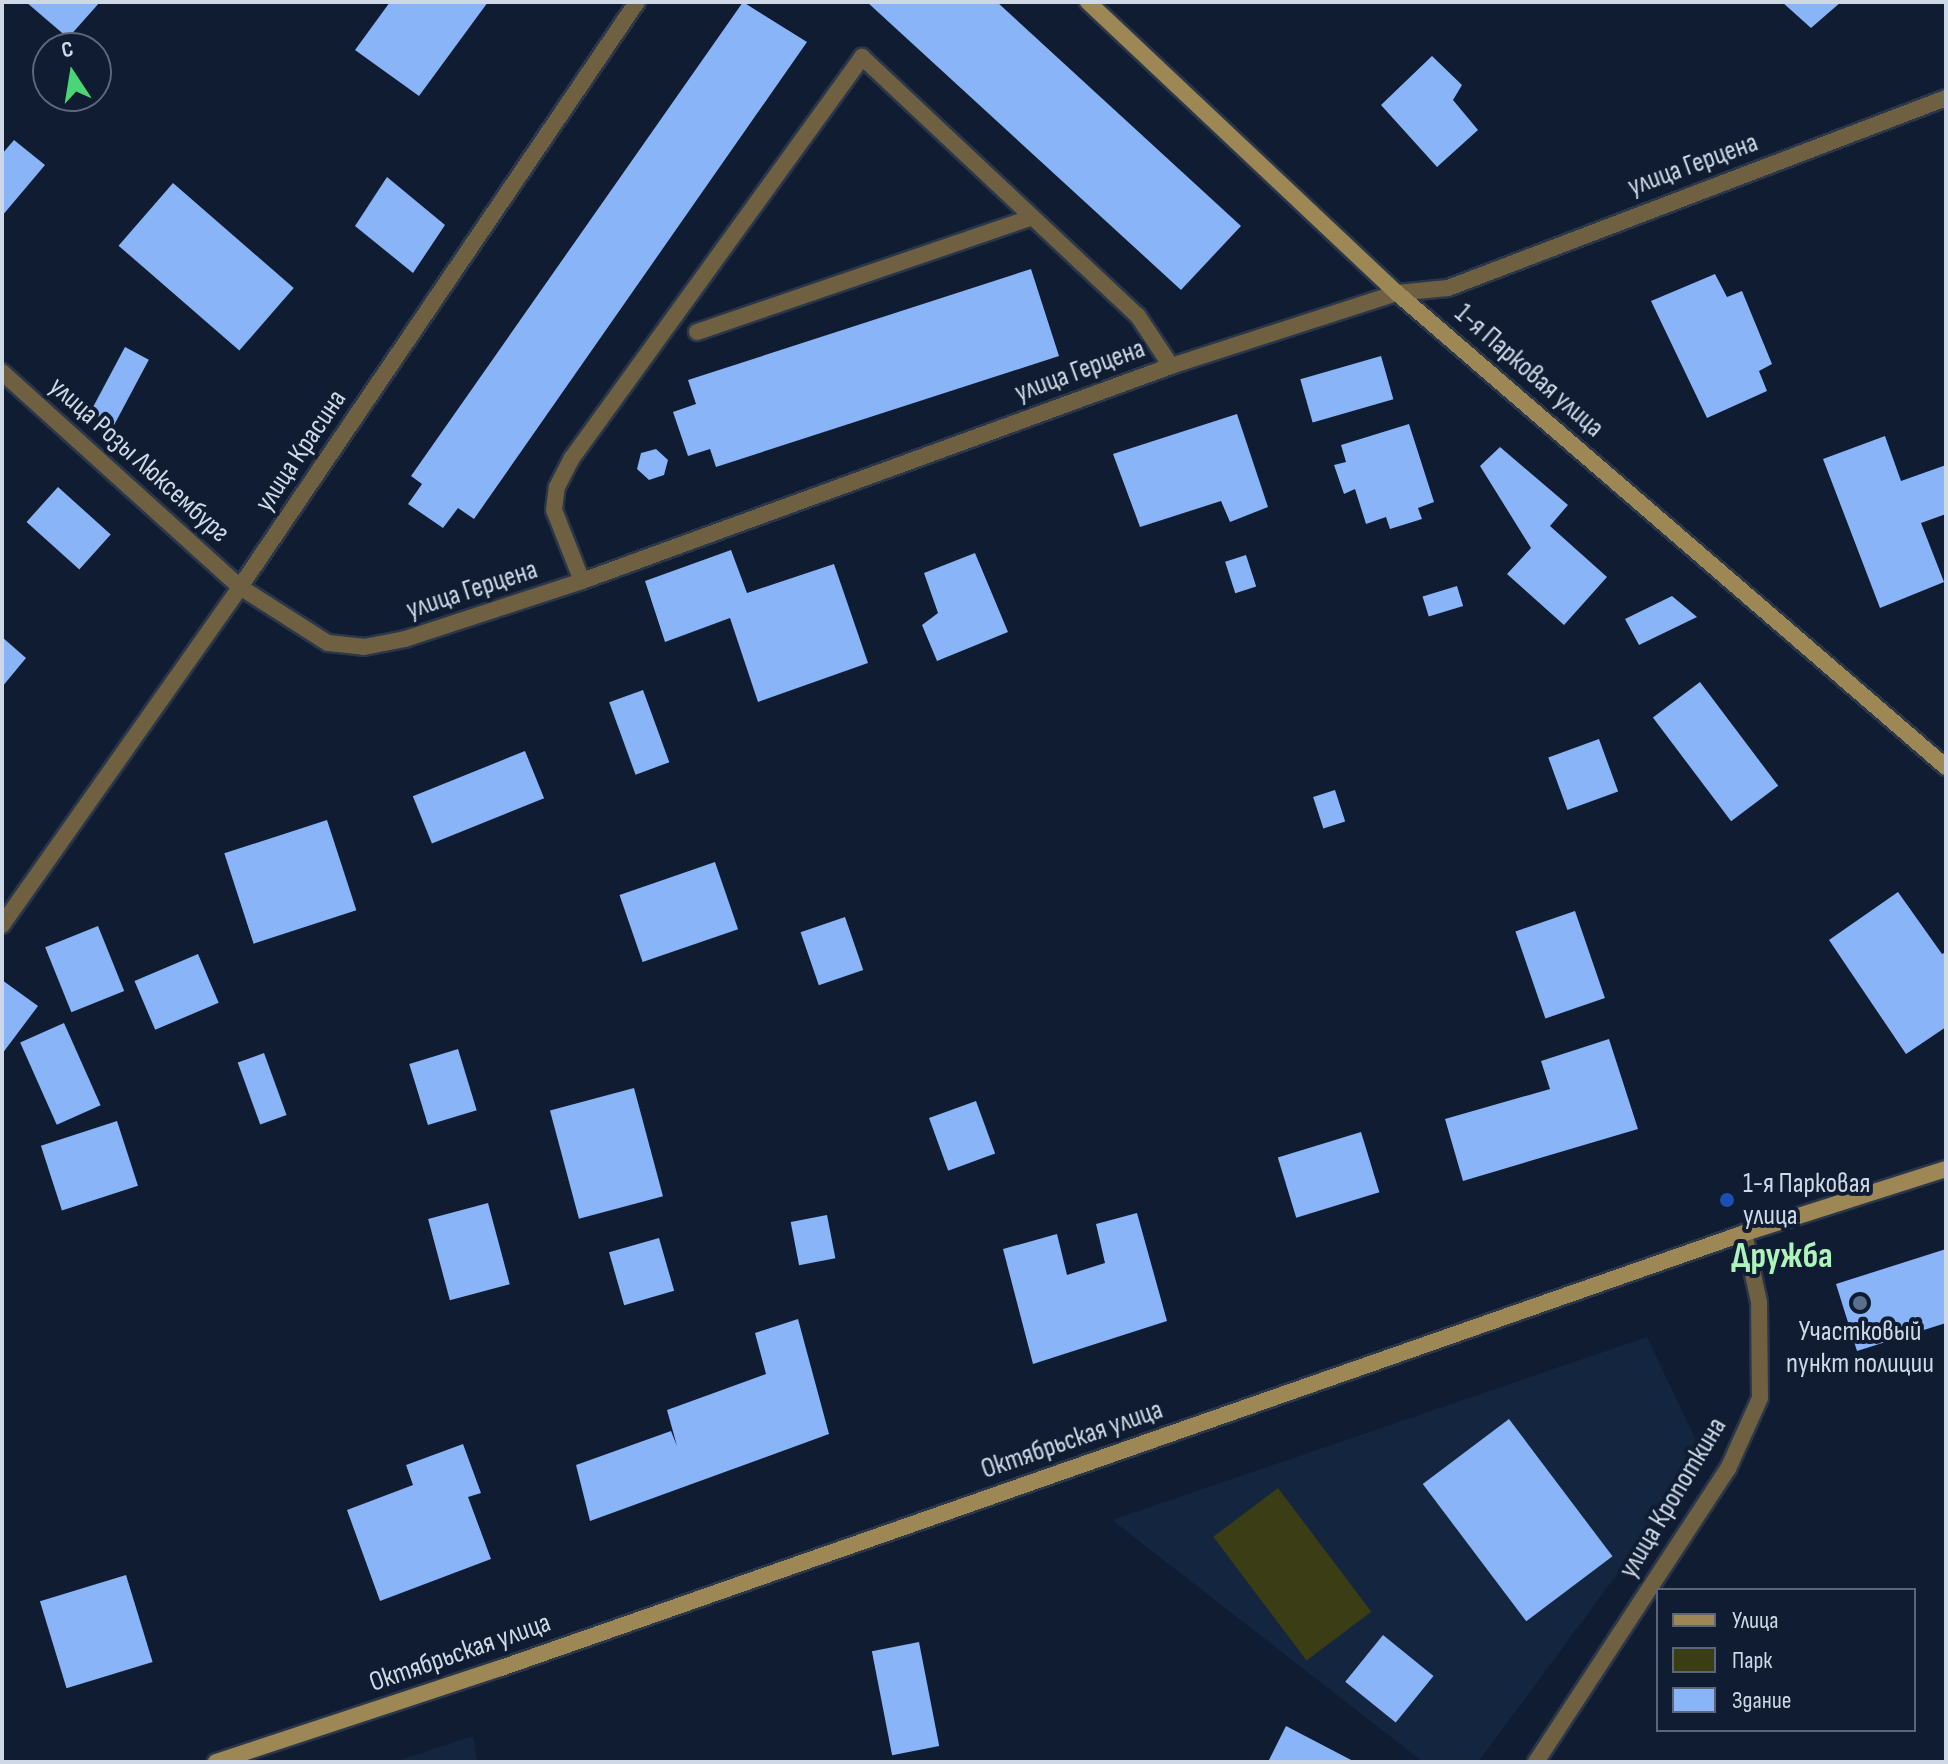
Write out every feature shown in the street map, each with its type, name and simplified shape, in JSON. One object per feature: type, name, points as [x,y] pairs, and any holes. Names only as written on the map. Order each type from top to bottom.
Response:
[{"type":"street","name":"улица Красина","points":[[2,925],[240,587],[637,2]]},
{"type":"street","name":"1-я Парковая улица","points":[[1088,2],[1397,293],[1946,767]]},
{"type":"street","points":[[582,581],[554,510],[557,487],[572,458],[862,57],[1138,316],[1171,366]]},
{"type":"street","name":"улица Герцена","points":[[240,587],[328,643],[364,647],[582,581],[1171,366],[1397,293],[1448,288],[1946,98]]},
{"type":"street","points":[[697,332],[1032,217]]},
{"type":"street","name":"улица Розы Люксембург","points":[[2,372],[240,587]]},
{"type":"street","name":"Октябрьская улица","points":[[216,1762],[501,1668],[1744,1233],[1946,1169]]},
{"type":"street","name":"улица Кропоткина","points":[[1536,1762],[1728,1469],[1760,1398],[1759,1302],[1744,1233]]},
{"type":"shaded area","points":[[1647,1337],[1704,1457],[1478,1762],[1423,1762],[1112,1520]]},
{"type":"shaded area","points":[[473,1736],[477,1762],[394,1762]]},
{"type":"green space","points":[[1278,1488],[1371,1612],[1307,1661],[1213,1537]]},
{"type":"building","points":[[26,2],[100,2],[73,32],[61,32]]},
{"type":"building","points":[[390,2],[488,2],[419,96],[355,50]]},
{"type":"building","points":[[743,2],[807,42],[474,519],[458,508],[443,528],[408,504],[422,484],[411,476]]},
{"type":"building","points":[[867,2],[997,2],[1241,226],[1181,290]]},
{"type":"building","points":[[1782,2],[1841,2],[1811,28]]},
{"type":"building","points":[[1432,56],[1462,85],[1453,100],[1478,130],[1437,167],[1381,105]]},
{"type":"building","points":[[14,140],[45,165],[2,216],[2,154]]},
{"type":"building","points":[[387,177],[445,225],[413,273],[355,226]]},
{"type":"building","points":[[173,183],[294,288],[239,351],[119,246]]},
{"type":"building","points":[[1031,269],[1059,356],[716,467],[710,449],[688,456],[673,412],[696,404],[688,380]]},
{"type":"building","points":[[1715,274],[1727,297],[1742,291],[1772,364],[1759,371],[1767,391],[1707,418],[1651,301]]},
{"type":"building","points":[[125,347],[149,360],[114,425],[90,412]]},
{"type":"building","points":[[1381,356],[1393,399],[1313,422],[1300,379]]},
{"type":"building","points":[[1237,414],[1268,507],[1230,522],[1221,501],[1140,527],[1113,454]]},
{"type":"building","points":[[1409,424],[1434,502],[1418,508],[1422,519],[1390,529],[1386,517],[1366,524],[1355,489],[1344,494],[1334,465],[1346,462],[1341,445]]},
{"type":"building","points":[[1885,436],[1901,481],[1946,465],[1946,514],[1921,523],[1944,582],[1880,608],[1823,459]]},
{"type":"building","points":[[1500,447],[1568,505],[1550,526],[1607,577],[1564,625],[1507,574],[1531,548],[1480,466]]},
{"type":"building","points":[[656,449],[668,460],[664,475],[649,480],[637,469],[641,453]]},
{"type":"building","points":[[58,487],[111,535],[79,569],[27,522]]},
{"type":"building","points":[[731,550],[747,593],[834,564],[868,663],[758,702],[730,618],[665,642],[645,581]]},
{"type":"building","points":[[975,553],[1008,632],[937,661],[922,625],[938,613],[924,573]]},
{"type":"building","points":[[1246,555],[1256,586],[1235,593],[1225,562]]},
{"type":"building","points":[[1457,586],[1463,606],[1429,617],[1423,597]]},
{"type":"building","points":[[1672,596],[1697,617],[1639,645],[1625,619]]},
{"type":"building","points":[[2,637],[26,658],[2,687]]},
{"type":"building","points":[[1700,682],[1778,786],[1731,821],[1653,718]]},
{"type":"building","points":[[643,690],[669,762],[636,775],[609,702]]},
{"type":"building","points":[[1599,739],[1618,792],[1567,810],[1548,757]]},
{"type":"building","points":[[525,751],[544,798],[432,844],[413,796]]},
{"type":"building","points":[[1335,790],[1345,821],[1323,828],[1313,797]]},
{"type":"building","points":[[327,820],[356,910],[254,944],[224,853]]},
{"type":"building","points":[[715,862],[738,929],[643,962],[620,895]]},
{"type":"building","points":[[1898,892],[1942,954],[1946,952],[1946,1027],[1906,1054],[1829,940]]},
{"type":"building","points":[[1575,911],[1605,998],[1545,1018],[1515,932]]},
{"type":"building","points":[[845,917],[863,970],[819,985],[801,932]]},
{"type":"building","points":[[98,926],[124,991],[71,1012],[45,947]]},
{"type":"building","points":[[198,954],[219,1003],[155,1030],[134,981]]},
{"type":"building","points":[[2,980],[38,1006],[2,1054]]},
{"type":"building","points":[[64,1023],[101,1105],[57,1125],[20,1043]]},
{"type":"building","points":[[1609,1039],[1638,1129],[1463,1181],[1445,1119],[1550,1089],[1541,1061]]},
{"type":"building","points":[[458,1049],[477,1110],[428,1125],[409,1064]]},
{"type":"building","points":[[264,1053],[287,1115],[260,1125],[238,1063]]},
{"type":"building","points":[[634,1088],[663,1196],[579,1219],[550,1111]]},
{"type":"building","points":[[976,1101],[995,1154],[948,1171],[929,1118]]},
{"type":"building","points":[[117,1121],[138,1186],[62,1210],[41,1146]]},
{"type":"building","points":[[1361,1132],[1379,1192],[1296,1218],[1278,1157]]},
{"type":"building","points":[[488,1203],[510,1284],[450,1300],[428,1219]]},
{"type":"building","points":[[1137,1213],[1167,1321],[1033,1364],[1003,1249],[1057,1234],[1067,1275],[1105,1263],[1096,1224]]},
{"type":"building","points":[[827,1215],[835,1258],[799,1265],[791,1222]]},
{"type":"building","points":[[659,1238],[674,1291],[624,1305],[609,1252]]},
{"type":"building","points":[[1946,1249],[1946,1323],[1857,1351],[1836,1284]]},
{"type":"building","points":[[798,1319],[829,1434],[590,1521],[576,1465],[671,1431],[677,1446],[667,1410],[766,1374],[755,1333]]},
{"type":"building","points":[[1509,1419],[1613,1556],[1526,1621],[1423,1484]]},
{"type":"building","points":[[463,1444],[481,1493],[468,1497],[491,1559],[380,1601],[347,1510],[413,1485],[406,1465]]},
{"type":"building","points":[[126,1575],[153,1662],[67,1688],[40,1601]]},
{"type":"building","points":[[1383,1635],[1434,1676],[1396,1723],[1345,1682]]},
{"type":"building","points":[[919,1642],[939,1746],[892,1755],[872,1651]]},
{"type":"building","points":[[1286,1726],[1355,1762],[1268,1762]]},
{"type":"place","name":"1-я Парковая улица","points":[[1727,1200]]},
{"type":"place","name":"Участковый пункт полиции","points":[[1860,1303]]},
{"type":"district","name":"Дружба","points":[[1782,1257]]}]
